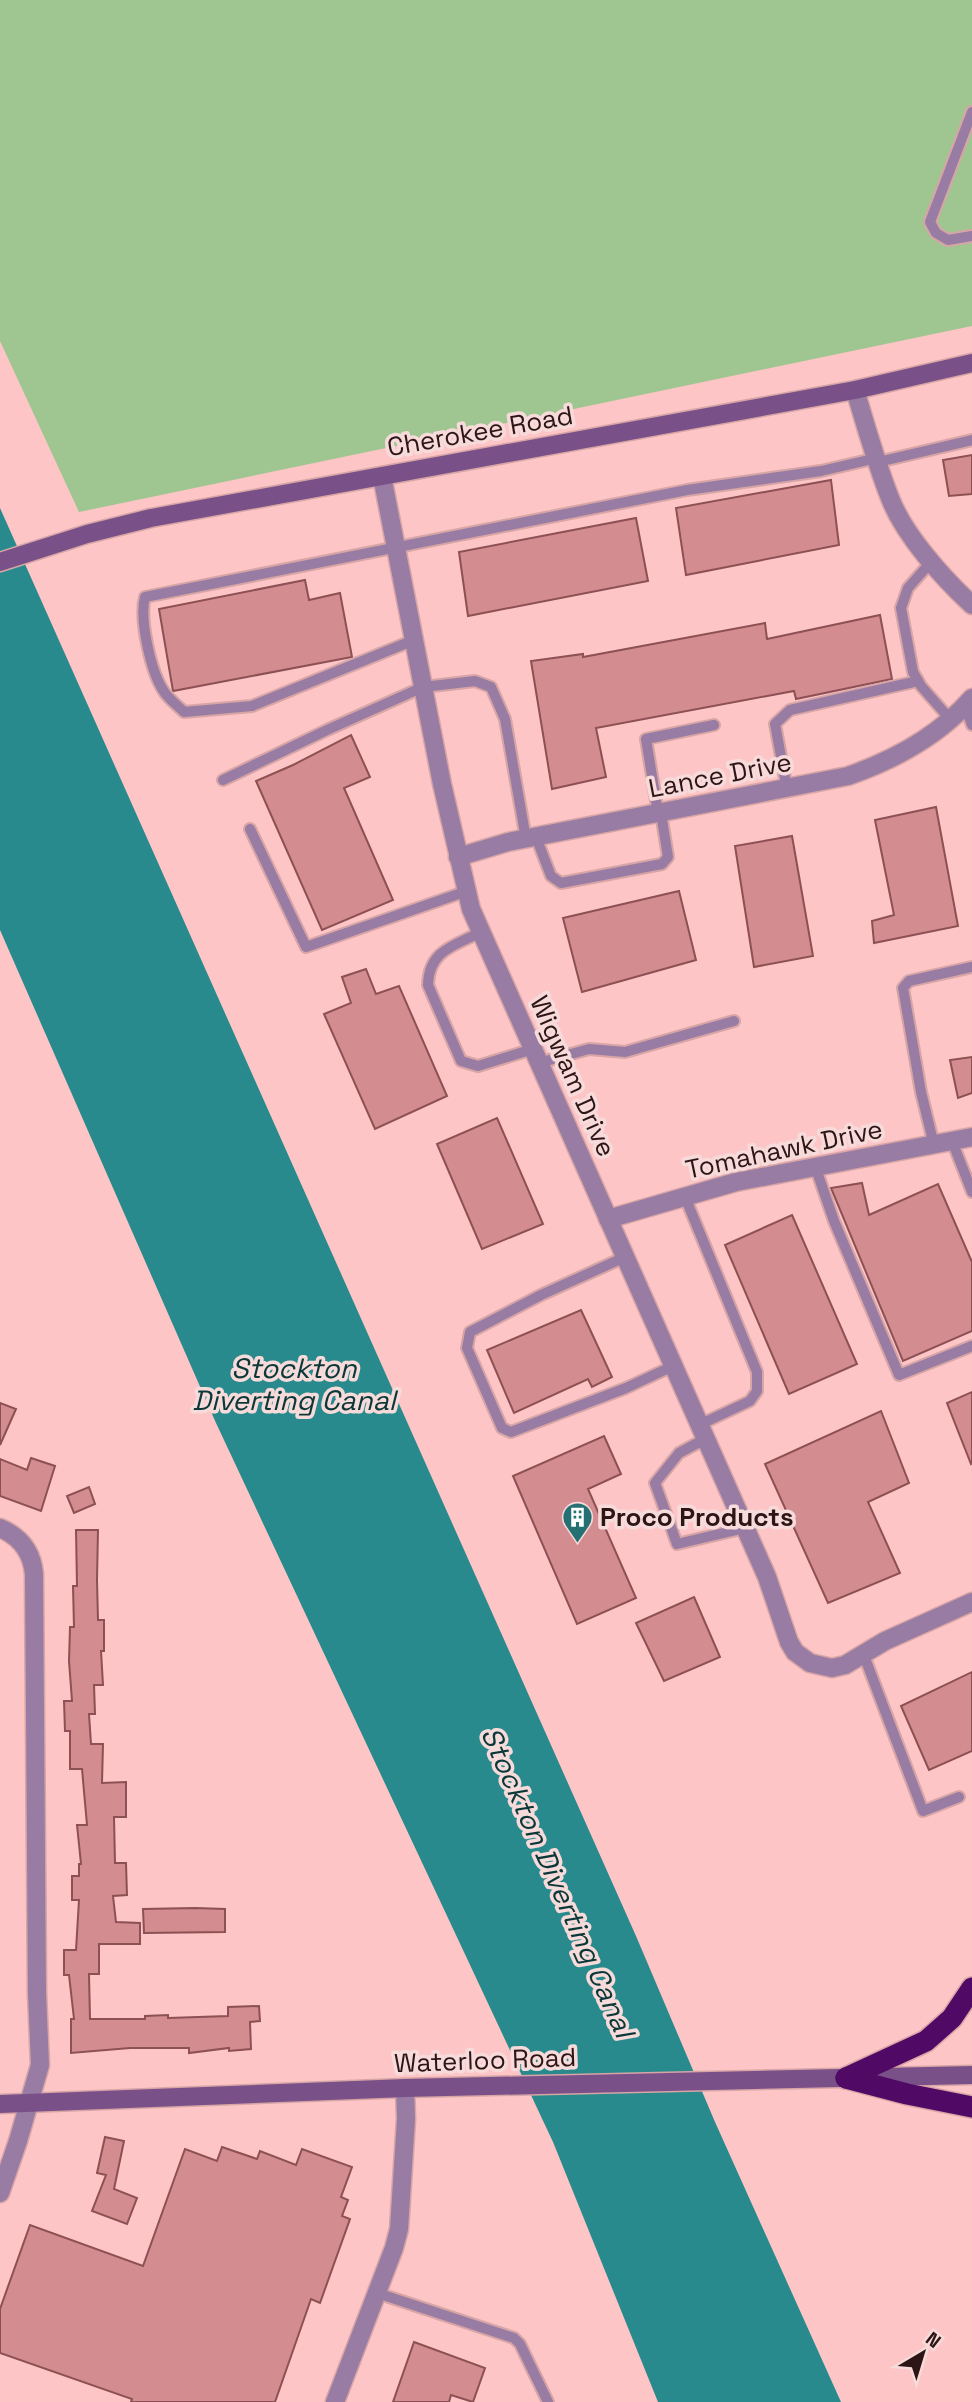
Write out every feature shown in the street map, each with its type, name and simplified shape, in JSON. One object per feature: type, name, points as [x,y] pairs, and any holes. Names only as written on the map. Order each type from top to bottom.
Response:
[{"type":"highway","points":[[846,2078],[926,2041],[952,2018],[972,1988]]},
{"type":"highway","points":[[846,2078],[972,2107]]},
{"type":"street","name":"Cherokee Road","points":[[0,562],[151,518],[855,390],[972,363]]},
{"type":"street","points":[[855,390],[891,500],[931,562],[972,605]]},
{"type":"street","name":"Wigwam Drive","points":[[382,476],[458,857],[471,908],[745,1528],[779,1609],[789,1642],[795,1652],[810,1663],[832,1668],[845,1665],[863,1653]]},
{"type":"street","name":"Lance Drive","points":[[458,857],[531,838],[848,776],[898,755],[933,733],[968,702]]},
{"type":"street","name":"Tomahawk Drive","points":[[608,1219],[736,1182],[972,1138]]},
{"type":"street","points":[[0,1528],[14,1535],[29,1551],[34,1574],[40,2065],[0,2193]]},
{"type":"street","points":[[863,1653],[972,1602]]},
{"type":"street","name":"Waterloo Road","points":[[0,2104],[405,2088],[972,2075]]},
{"type":"street","points":[[341,2400],[399,2229],[406,2119],[405,2088]]},
{"type":"lane","points":[[972,112],[930,222],[936,233],[948,240],[972,236]]},
{"type":"lane","points":[[414,640],[252,706],[184,712],[163,691],[149,653],[141,610],[145,597],[687,490],[821,471],[972,440]]},
{"type":"lane","points":[[931,562],[908,587],[901,608],[913,672],[950,719]]},
{"type":"lane","points":[[223,780],[423,687],[475,681],[491,687],[505,719],[531,838],[551,876],[561,883],[662,864],[668,857],[646,739],[714,725]]},
{"type":"lane","points":[[787,789],[775,724],[781,717],[790,710],[918,681]]},
{"type":"lane","points":[[968,702],[972,725]]},
{"type":"lane","points":[[250,828],[306,947],[467,891]]},
{"type":"lane","points":[[481,932],[438,954],[428,972],[428,985],[461,1061],[478,1066],[589,1049],[625,1052],[734,1021]]},
{"type":"lane","points":[[934,1145],[921,1092],[903,988],[909,981],[972,967]]},
{"type":"lane","points":[[952,1141],[972,1192]]},
{"type":"lane","points":[[815,1167],[834,1221],[899,1375],[972,1346]]},
{"type":"lane","points":[[685,1197],[757,1372],[757,1391],[750,1401],[702,1432],[679,1453],[655,1483],[677,1544],[745,1528]]},
{"type":"lane","points":[[625,1258],[541,1295],[470,1332],[467,1349],[496,1416],[502,1428],[511,1432],[626,1388],[673,1366]]},
{"type":"lane","points":[[863,1653],[923,1811],[959,1797]]},
{"type":"lane","points":[[376,2293],[514,2338],[520,2344],[548,2402]]},
{"type":"green space","points":[[0,0],[972,0],[972,326],[79,512],[0,341]]},
{"type":"water","name":"Stockton Diverting Canal","points":[[0,508],[841,2402],[658,2402],[553,2142],[216,1423],[0,930]]},
{"type":"building","points":[[972,455],[972,494],[949,496],[943,460]]},
{"type":"building","points":[[831,480],[839,545],[686,575],[676,508]]},
{"type":"building","points":[[636,518],[648,581],[468,616],[459,552]]},
{"type":"building","points":[[305,580],[309,600],[340,593],[352,657],[173,691],[159,609]]},
{"type":"building","points":[[880,615],[892,679],[796,699],[794,691],[596,728],[606,777],[552,789],[531,661],[583,654],[583,657],[765,623],[767,639]]},
{"type":"building","points":[[351,735],[370,777],[344,788],[393,900],[322,930],[256,781]]},
{"type":"building","points":[[936,807],[958,926],[874,943],[872,921],[894,915],[875,820]]},
{"type":"building","points":[[792,836],[813,956],[754,967],[735,846]]},
{"type":"building","points":[[679,891],[696,960],[582,992],[563,918]]},
{"type":"building","points":[[366,969],[376,994],[399,986],[447,1096],[375,1129],[324,1014],[351,1003],[342,977]]},
{"type":"building","points":[[972,1057],[972,1093],[958,1098],[950,1060]]},
{"type":"building","points":[[497,1118],[543,1224],[482,1249],[437,1144]]},
{"type":"building","points":[[862,1183],[869,1215],[938,1184],[972,1262],[972,1331],[903,1361],[831,1188]]},
{"type":"building","points":[[792,1215],[857,1364],[789,1394],[725,1245]]},
{"type":"building","points":[[581,1310],[612,1377],[592,1387],[588,1379],[514,1413],[487,1350]]},
{"type":"building","points":[[972,1392],[972,1463],[971,1464],[947,1403]]},
{"type":"building","points":[[0,1403],[16,1409],[0,1445]]},
{"type":"building","points":[[881,1411],[909,1483],[868,1502],[900,1573],[828,1603],[765,1464]]},
{"type":"building","name":"Proco Products","points":[[604,1436],[621,1474],[588,1489],[636,1598],[577,1624],[513,1476]]},
{"type":"building","points":[[31,1458],[55,1466],[41,1511],[0,1496],[0,1459],[27,1470]]},
{"type":"building","points":[[89,1487],[95,1504],[74,1513],[67,1496]]},
{"type":"building","points":[[76,1530],[98,1530],[98,1620],[104,1620],[104,1651],[101,1651],[103,1685],[94,1685],[95,1714],[89,1714],[91,1744],[103,1744],[102,1783],[126,1782],[126,1817],[114,1817],[115,1863],[126,1863],[127,1895],[113,1896],[116,1922],[140,1923],[140,1944],[99,1944],[99,1974],[89,1974],[90,2019],[145,2019],[145,2016],[168,2015],[168,2018],[228,2016],[228,2007],[259,2006],[260,2021],[250,2022],[251,2049],[229,2051],[229,2048],[189,2053],[189,2048],[130,2048],[71,2053],[71,2019],[74,2019],[69,1975],[64,1975],[64,1950],[76,1950],[79,1900],[72,1900],[72,1876],[79,1876],[81,1864],[77,1825],[87,1825],[82,1769],[70,1769],[70,1731],[65,1731],[64,1701],[72,1701],[69,1661],[70,1627],[74,1627],[73,1586],[77,1586]]},
{"type":"building","points":[[694,1597],[720,1657],[664,1681],[636,1623]]},
{"type":"building","points":[[972,1672],[972,1751],[929,1770],[901,1706]]},
{"type":"building","points":[[143,1909],[225,1909],[225,1932],[144,1933]]},
{"type":"building","points":[[105,2137],[124,2141],[114,2189],[137,2198],[127,2224],[92,2211],[106,2175],[97,2173]]},
{"type":"building","points":[[222,2147],[257,2159],[260,2151],[296,2165],[302,2149],[352,2167],[341,2197],[348,2200],[342,2216],[350,2219],[320,2303],[311,2299],[275,2402],[131,2402],[132,2399],[0,2353],[0,2309],[30,2225],[143,2266],[185,2149],[217,2161]]},
{"type":"building","points":[[414,2342],[485,2368],[473,2402],[451,2395],[449,2402],[393,2402]]},
{"type":"place","name":"Proco Products","points":[[577,1544]]}]
